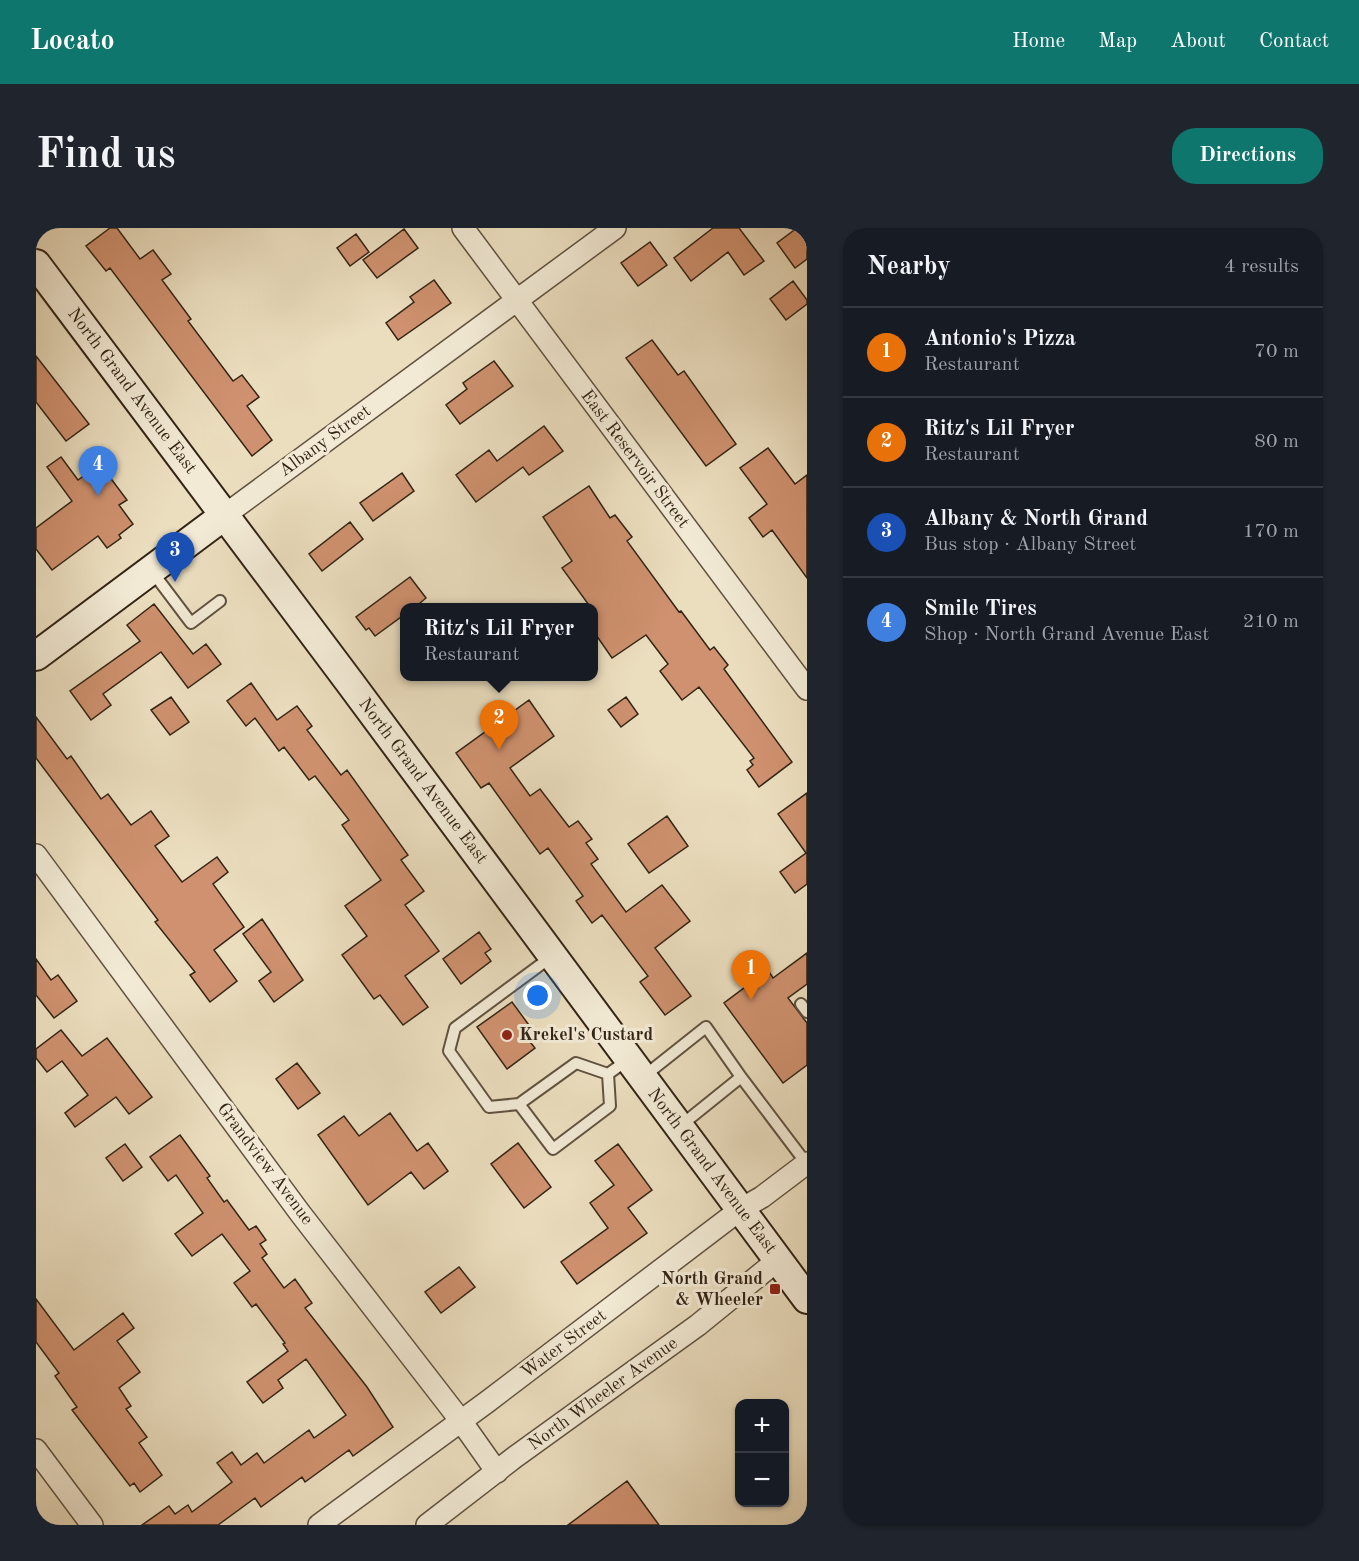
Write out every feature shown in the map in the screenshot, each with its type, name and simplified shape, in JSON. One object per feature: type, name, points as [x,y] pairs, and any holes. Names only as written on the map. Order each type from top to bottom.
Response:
[{"type":"street","name":"East Reservoir Street","points":[[462,228],[807,689]]},
{"type":"street","name":"Albany Street","points":[[36,656],[615,228]]},
{"type":"street","name":"North Grand Avenue East","points":[[36,264],[552,956],[627,1070],[679,1127],[807,1299]]},
{"type":"street","name":"Grandview Avenue","points":[[36,855],[300,1213],[461,1421],[497,1472]]},
{"type":"street","name":"Water Street","points":[[319,1525],[461,1421],[741,1209],[762,1197],[807,1163]]},
{"type":"street","name":"North Wheeler Avenue","points":[[427,1525],[698,1325],[778,1260]]},
{"type":"street","points":[[36,1450],[92,1525]]},
{"type":"lane","points":[[151,570],[191,623],[220,601]]},
{"type":"lane","points":[[552,956],[455,1028],[449,1051],[489,1107],[519,1104],[576,1063],[627,1070],[706,1028],[807,1163]]},
{"type":"lane","points":[[519,1104],[553,1149],[610,1106],[627,1070]]},
{"type":"lane","points":[[679,1127],[741,1077]]},
{"type":"building","points":[[110,228],[117,228],[140,259],[153,250],[171,274],[162,280],[191,319],[188,321],[233,381],[242,375],[259,397],[247,406],[272,440],[252,456],[110,268],[106,271],[86,246]]},
{"type":"building","points":[[713,228],[739,228],[764,261],[744,275],[728,252],[691,281],[674,258]]},
{"type":"building","points":[[797,228],[807,228],[807,259],[795,268],[777,243]]},
{"type":"building","points":[[404,229],[418,248],[377,278],[363,260]]},
{"type":"building","points":[[356,234],[369,252],[350,266],[337,248]]},
{"type":"building","points":[[650,242],[667,265],[638,286],[621,263]]},
{"type":"building","points":[[434,280],[451,303],[398,340],[386,323],[414,302],[410,297]]},
{"type":"building","points":[[793,281],[807,300],[807,304],[786,320],[770,299]]},
{"type":"building","points":[[652,340],[678,375],[684,371],[736,444],[706,466],[626,358]]},
{"type":"building","points":[[36,356],[89,424],[66,441],[36,402]]},
{"type":"building","points":[[494,361],[513,386],[460,424],[446,405],[467,389],[463,383]]},
{"type":"building","points":[[544,426],[563,451],[529,475],[523,467],[476,502],[456,475],[489,450],[497,461]]},
{"type":"building","points":[[768,448],[795,484],[807,475],[807,578],[772,530],[763,537],[749,518],[767,504],[740,468]]},
{"type":"building","points":[[61,457],[78,480],[100,464],[127,500],[119,505],[133,524],[119,535],[121,538],[107,548],[98,536],[52,570],[36,549],[36,528],[72,501],[47,467]]},
{"type":"building","points":[[402,473],[414,491],[373,521],[360,503]]},
{"type":"building","points":[[589,486],[610,518],[615,515],[632,537],[627,541],[679,612],[681,611],[710,650],[714,647],[728,665],[724,669],[792,762],[759,787],[747,770],[753,765],[750,761],[754,758],[699,687],[682,700],[660,671],[668,664],[646,635],[612,658],[598,638],[598,603],[587,603],[562,568],[572,561],[543,517]]},
{"type":"building","points":[[350,522],[363,539],[322,571],[309,554]]},
{"type":"building","points":[[410,577],[426,598],[420,603],[400,603],[400,618],[375,636],[369,628],[366,630],[356,617]]},
{"type":"building","points":[[154,604],[193,654],[206,644],[221,664],[188,688],[161,652],[103,694],[111,705],[91,720],[70,691],[140,641],[127,625]]},
{"type":"building","points":[[251,683],[277,720],[297,706],[312,726],[307,730],[341,775],[347,770],[408,855],[401,860],[424,891],[405,905],[439,951],[405,976],[428,1007],[403,1025],[380,995],[374,999],[342,955],[367,936],[345,906],[381,880],[342,825],[349,820],[315,776],[309,780],[284,747],[279,751],[255,718],[246,726],[227,701]]},
{"type":"building","points":[[171,697],[189,722],[170,735],[151,710]]},
{"type":"building","points":[[626,697],[638,714],[621,727],[608,710]]},
{"type":"building","points":[[529,700],[554,736],[510,768],[530,796],[540,789],[569,827],[578,821],[592,839],[586,843],[598,859],[591,864],[626,912],[662,885],[690,921],[655,948],[691,996],[665,1015],[640,982],[648,976],[602,915],[592,923],[576,901],[583,896],[548,848],[540,854],[489,783],[481,788],[456,753]]},
{"type":"building","points":[[36,717],[67,759],[71,756],[101,799],[108,794],[131,825],[151,811],[169,836],[155,846],[182,882],[217,857],[228,872],[213,884],[244,927],[214,950],[237,981],[210,1002],[190,975],[195,972],[155,922],[158,920],[36,758]]},
{"type":"building","points":[[807,793],[807,884],[795,893],[780,872],[806,853],[778,814]]},
{"type":"building","points":[[667,816],[688,846],[649,873],[628,844]]},
{"type":"building","points":[[262,919],[303,980],[274,1002],[259,981],[271,972],[243,934]]},
{"type":"building","points":[[479,932],[491,949],[485,953],[491,961],[461,984],[443,959]]},
{"type":"building","points":[[807,953],[807,984],[788,998],[807,1023],[807,1065],[783,1083],[724,1003],[768,970],[773,978]]},
{"type":"building","points":[[36,959],[51,980],[58,975],[77,1001],[54,1018],[36,995]]},
{"type":"building","points":[[512,1002],[534,1032],[527,1038],[535,1048],[507,1069],[477,1027]]},
{"type":"building","points":[[61,1030],[82,1056],[107,1038],[152,1097],[129,1114],[116,1097],[75,1127],[65,1113],[88,1095],[62,1061],[47,1072],[36,1058],[36,1049]]},
{"type":"building","points":[[297,1063],[320,1093],[298,1109],[276,1079]]},
{"type":"building","points":[[390,1113],[417,1151],[428,1143],[448,1171],[424,1189],[411,1172],[368,1205],[318,1135],[344,1116],[359,1136]]},
{"type":"building","points":[[180,1135],[210,1176],[207,1178],[224,1202],[227,1200],[249,1230],[256,1226],[266,1240],[260,1244],[267,1254],[262,1258],[284,1288],[295,1279],[312,1303],[305,1308],[367,1387],[393,1427],[353,1456],[349,1450],[305,1482],[302,1477],[261,1507],[255,1498],[218,1525],[142,1525],[169,1506],[175,1514],[188,1505],[192,1512],[232,1482],[217,1463],[232,1452],[241,1465],[257,1453],[264,1463],[309,1430],[314,1438],[346,1415],[306,1359],[278,1380],[283,1388],[263,1403],[247,1382],[288,1351],[283,1344],[285,1343],[256,1304],[252,1307],[234,1283],[250,1271],[222,1234],[192,1256],[175,1234],[203,1213],[176,1175],[168,1181],[150,1157]]},
{"type":"building","points":[[518,1143],[551,1187],[524,1208],[491,1164]]},
{"type":"building","points":[[125,1144],[142,1167],[123,1181],[106,1158]]},
{"type":"building","points":[[618,1144],[652,1190],[628,1208],[647,1233],[577,1284],[561,1262],[608,1228],[590,1203],[614,1185],[595,1161]]},
{"type":"building","points":[[459,1267],[475,1287],[441,1313],[425,1292]]},
{"type":"building","points":[[36,1299],[74,1350],[123,1313],[134,1328],[117,1341],[140,1372],[119,1388],[131,1406],[126,1409],[147,1437],[139,1443],[162,1475],[140,1492],[134,1483],[130,1486],[72,1410],[77,1407],[55,1376],[59,1373],[36,1342]]},
{"type":"building","points":[[627,1481],[659,1525],[568,1525]]},
{"type":"place","name":"Smile Tires","points":[[98,496]]},
{"type":"place","name":"Albany & North Grand","points":[[175,582]]},
{"type":"place","name":"Ritz's Lil Fryer","points":[[499,750]]},
{"type":"place","name":"Antonio's Pizza","points":[[751,1000]]},
{"type":"place","name":"Krekel's Custard","points":[[507,1035]]},
{"type":"place","name":"North Grand & Wheeler","points":[[775,1289]]}]
